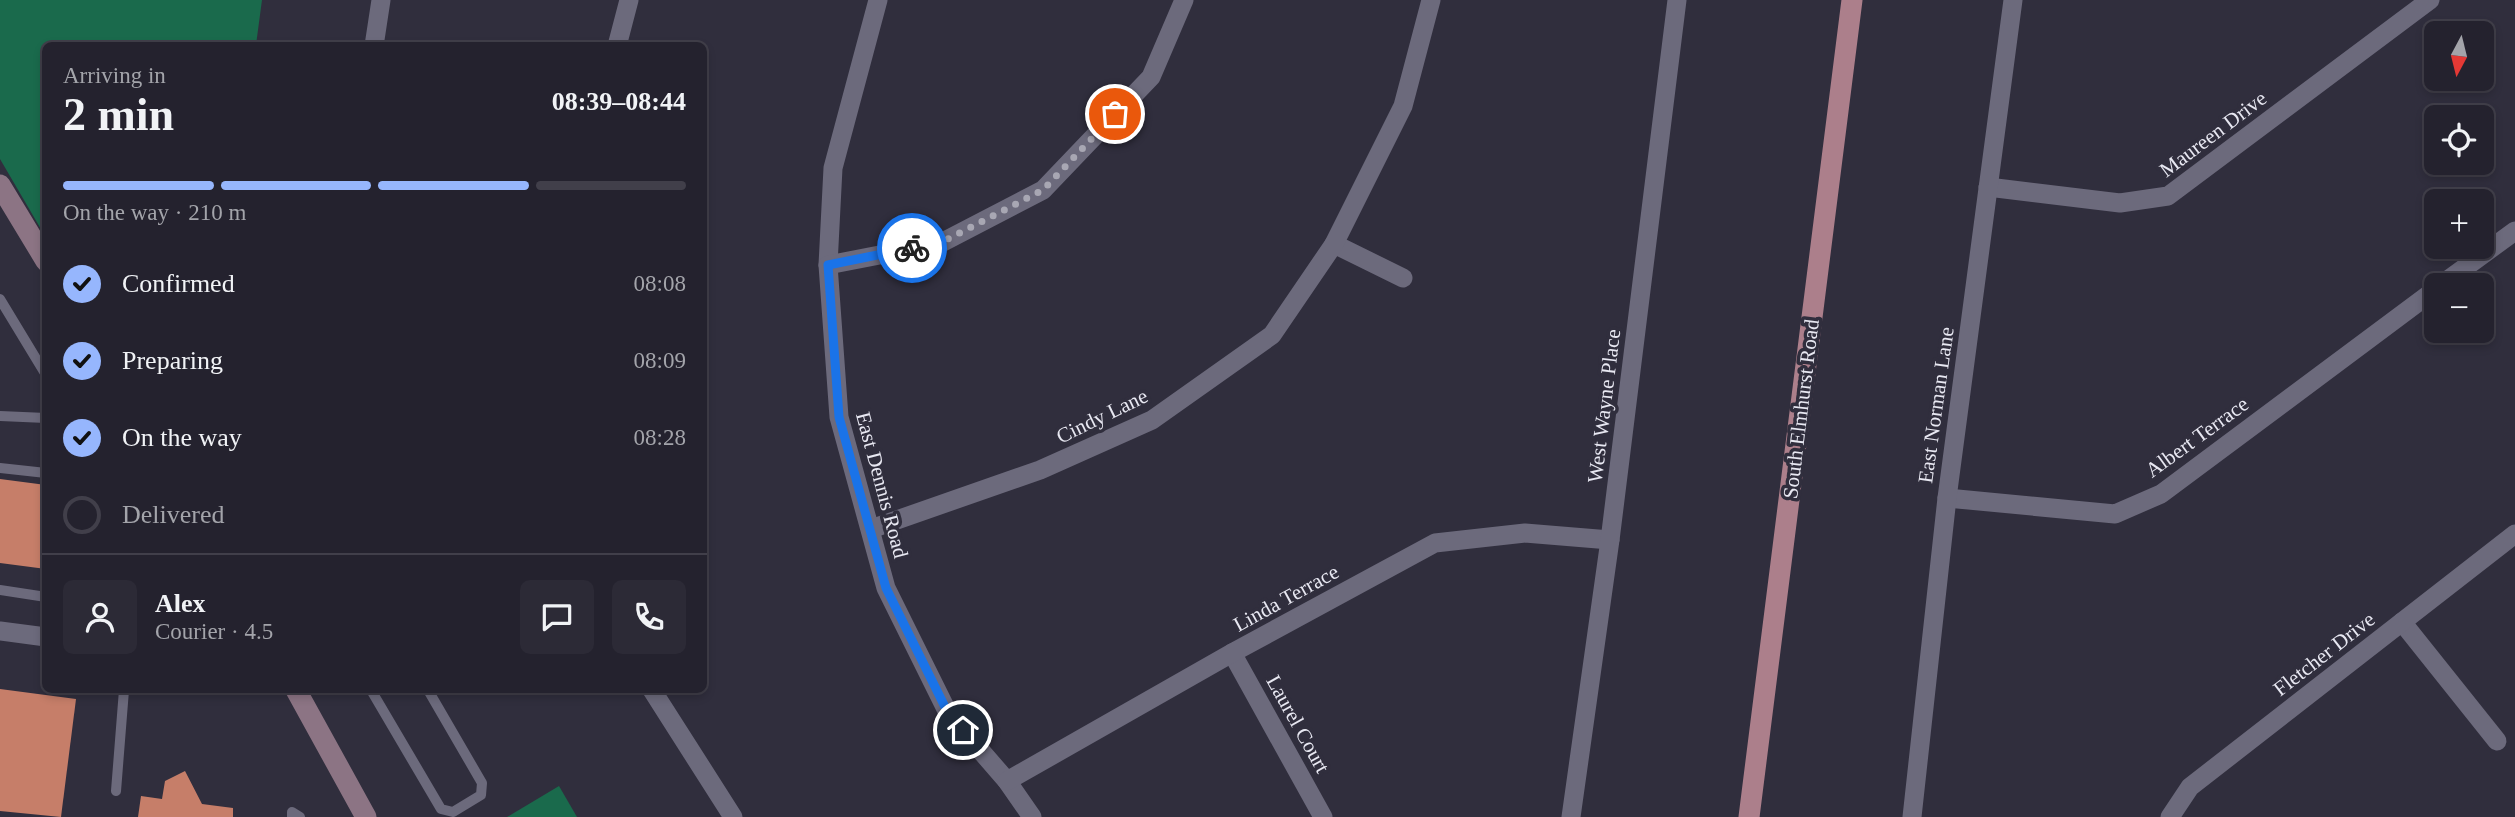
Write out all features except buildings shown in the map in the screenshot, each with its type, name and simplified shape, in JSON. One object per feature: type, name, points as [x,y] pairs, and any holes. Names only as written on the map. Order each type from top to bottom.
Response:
[{"type":"main road","name":"South Elmhurst Road","points":[[1749,817],[1852,0]]},
{"type":"main road","points":[[0,185],[42,254]]},
{"type":"main road","points":[[298,693],[360,813]]},
{"type":"street","points":[[375,42],[381,0]]},
{"type":"street","points":[[618,42],[629,0]]},
{"type":"street","name":"East Dennis Road","points":[[878,0],[833,168],[828,265],[839,417],[886,588],[948,713],[1007,781],[1032,817]]},
{"type":"street","points":[[828,265],[940,243],[1043,190],[1151,77],[1184,0]]},
{"type":"street","name":"Cindy Lane","points":[[871,529],[1040,470],[1152,420],[1272,335],[1334,244],[1403,106],[1431,0]]},
{"type":"street","name":"West Wayne Place","points":[[1571,817],[1610,540],[1677,0]]},
{"type":"street","name":"East Norman Lane","points":[[1912,817],[1947,498],[2013,0]]},
{"type":"street","name":"Maureen Drive","points":[[1988,187],[2120,203],[2168,196],[2430,0]]},
{"type":"street","points":[[2457,273],[2515,230]]},
{"type":"street","points":[[1334,244],[1404,278]]},
{"type":"street","name":"Albert Terrace","points":[[1947,498],[2115,514],[2161,494],[2424,298]]},
{"type":"street","name":"Linda Terrace","points":[[1007,781],[1232,653],[1435,543],[1525,533],[1610,540]]},
{"type":"street","name":"Fletcher Drive","points":[[2170,817],[2189,787],[2515,534]]},
{"type":"street","points":[[2402,622],[2497,741]]},
{"type":"street","points":[[0,631],[42,636]]},
{"type":"street","name":"Laurel Court","points":[[1232,653],[1323,817]]},
{"type":"street","points":[[654,693],[733,817]]},
{"type":"lane","points":[[0,299],[42,367]]},
{"type":"lane","points":[[0,416],[42,418]]},
{"type":"lane","points":[[0,468],[42,473]]},
{"type":"lane","points":[[0,590],[42,596]]},
{"type":"lane","points":[[116,791],[124,693]]},
{"type":"lane","points":[[373,693],[441,809],[453,812],[481,796],[482,783],[430,693]]},
{"type":"lane","points":[[292,817],[292,812],[300,817]]},
{"type":"green space","points":[[0,0],[262,0],[256,42],[42,42],[42,231],[0,159]]},
{"type":"green space","points":[[559,786],[577,817],[507,817]]},
{"type":"way so far","points":[[912,248],[940,243],[1043,190],[1115,114]]},
{"type":"route","points":[[912,248],[828,265],[839,417],[886,588],[948,713],[963,730]]}]
